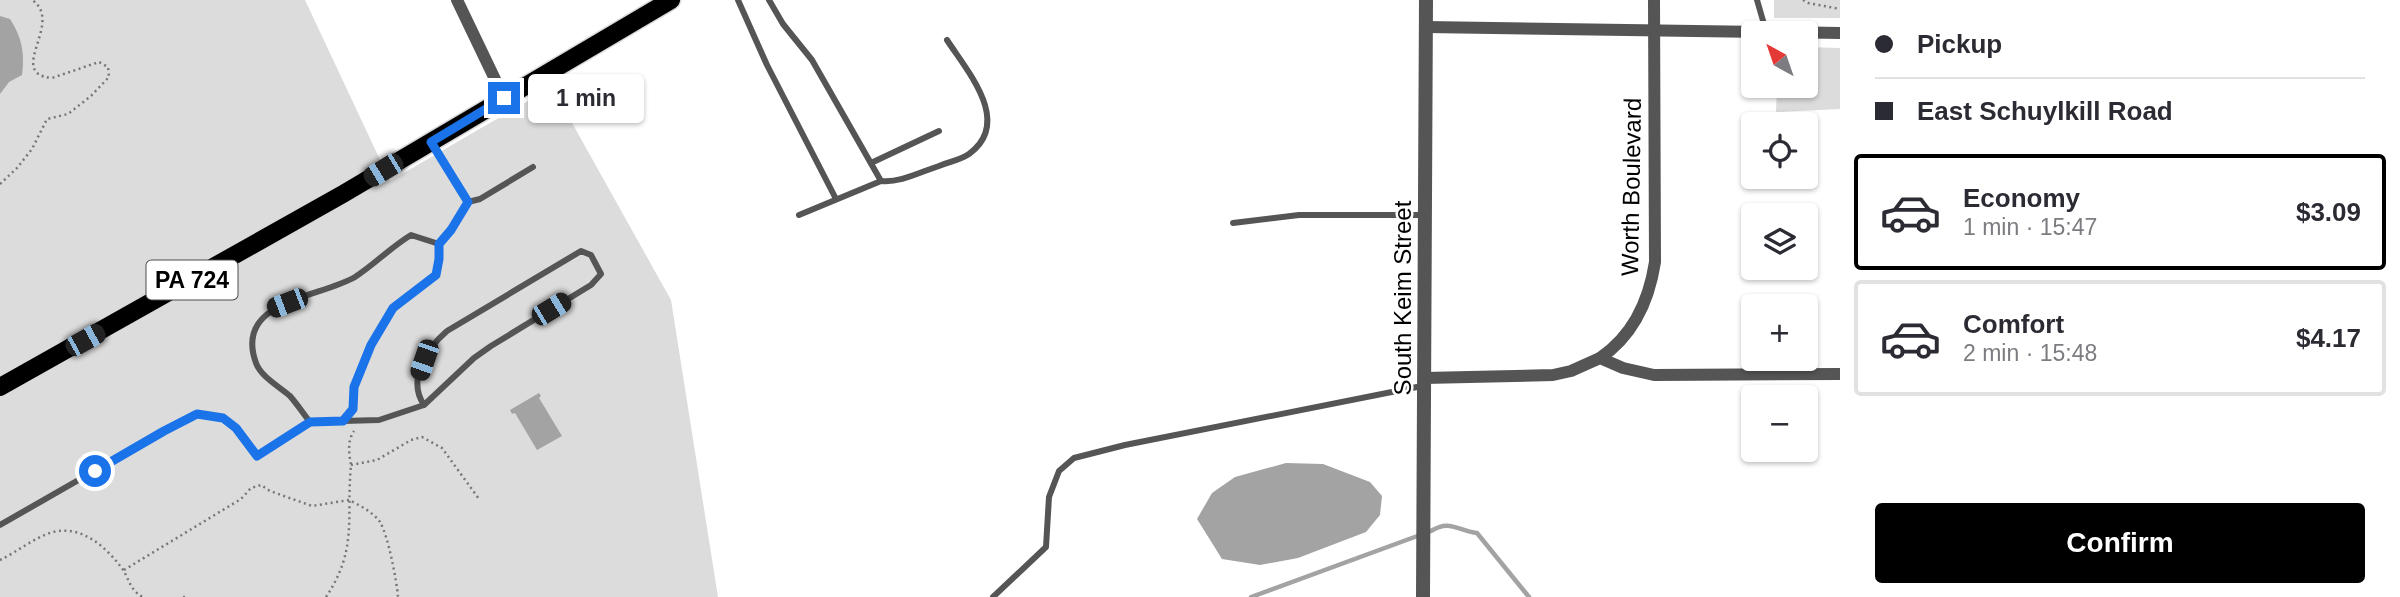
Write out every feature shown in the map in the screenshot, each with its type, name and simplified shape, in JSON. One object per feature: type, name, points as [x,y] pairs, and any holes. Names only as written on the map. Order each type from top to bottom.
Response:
[{"type":"main road","name":"PA 724","points":[[0,387],[202,275],[671,0]]},
{"type":"street","points":[[457,0],[504,98]]},
{"type":"street","name":"South Keim Street","points":[[1423,597],[1426,0]]},
{"type":"street","name":"Worth Boulevard","points":[[1424,382],[1553,375],[1571,371],[1600,358],[1622,340],[1634,325],[1652,283],[1655,262],[1654,0]]},
{"type":"street","points":[[1426,27],[1741,33]]},
{"type":"street","points":[[1818,33],[1840,33]]},
{"type":"street","points":[[1600,358],[1623,368],[1654,375],[1840,374]]},
{"type":"lane","points":[[738,0],[767,65],[836,199]]},
{"type":"lane","points":[[769,0],[783,24],[811,60],[881,181]]},
{"type":"lane","points":[[1757,0],[1763,21]]},
{"type":"lane","points":[[799,215],[881,181],[901,180],[970,153],[988,126],[986,104],[947,40]]},
{"type":"lane","points":[[871,163],[939,131]]},
{"type":"lane","points":[[431,142],[468,202]]},
{"type":"lane","points":[[343,421],[353,409],[354,387],[371,345],[393,308],[436,275],[439,244],[468,202],[480,199],[533,167]]},
{"type":"lane","points":[[1233,223],[1299,215],[1426,215]]},
{"type":"lane","points":[[310,422],[291,397],[256,365],[252,340],[261,321],[272,308],[339,285],[357,275],[392,246],[411,235],[439,244]]},
{"type":"lane","points":[[0,525],[197,414],[223,418],[236,428],[257,456],[310,422],[379,420],[424,405],[491,346],[591,285],[601,274],[591,255],[581,251],[436,340],[416,381],[417,396],[424,405]]},
{"type":"lane","points":[[993,597],[1046,547],[1049,497],[1059,471],[1074,458],[1424,382]]},
{"type":"path","points":[[0,184],[32,149],[47,119],[68,114],[109,77],[108,67],[99,62],[52,78],[45,78],[37,72],[33,57],[44,13],[32,0]]},
{"type":"path","points":[[1803,0],[1840,9]]},
{"type":"path","points":[[326,597],[340,576],[346,556],[349,536],[350,440],[363,421]]},
{"type":"path","points":[[351,465],[377,460],[411,440],[422,437],[442,448],[479,499]]},
{"type":"path","points":[[124,570],[241,499],[251,488],[261,485],[270,491],[312,506],[349,499],[365,509],[380,522],[398,597]]},
{"type":"path","points":[[0,560],[52,532],[72,530],[89,536],[124,570],[127,581],[142,597]]},
{"type":"shaded area","points":[[0,0],[305,0],[390,181],[552,87],[671,300],[718,597],[0,597]]},
{"type":"shaded area","points":[[1774,0],[1840,0],[1840,18],[1774,18]]},
{"type":"shaded area","points":[[0,16],[10,19],[14,26],[22,46],[23,60],[22,75],[9,82],[0,94]]},
{"type":"shaded area","points":[[1818,47],[1840,48],[1840,109],[1776,112],[1777,98],[1818,98]]},
{"type":"shaded area","points":[[539,393],[539,398],[562,436],[537,450],[515,413],[512,414],[510,410]]},
{"type":"shaded area","points":[[1286,463],[1323,464],[1370,482],[1382,496],[1380,515],[1366,532],[1298,558],[1260,565],[1222,559],[1197,519],[1212,493],[1235,477]]},
{"type":"waterway","points":[[1251,597],[1444,526],[1477,533],[1529,597]]},
{"type":"route","points":[[95,471],[197,414],[223,418],[236,428],[257,456],[310,422],[343,421],[353,409],[354,387],[371,345],[393,308],[436,275],[439,244],[468,202],[431,142],[504,98]]}]
